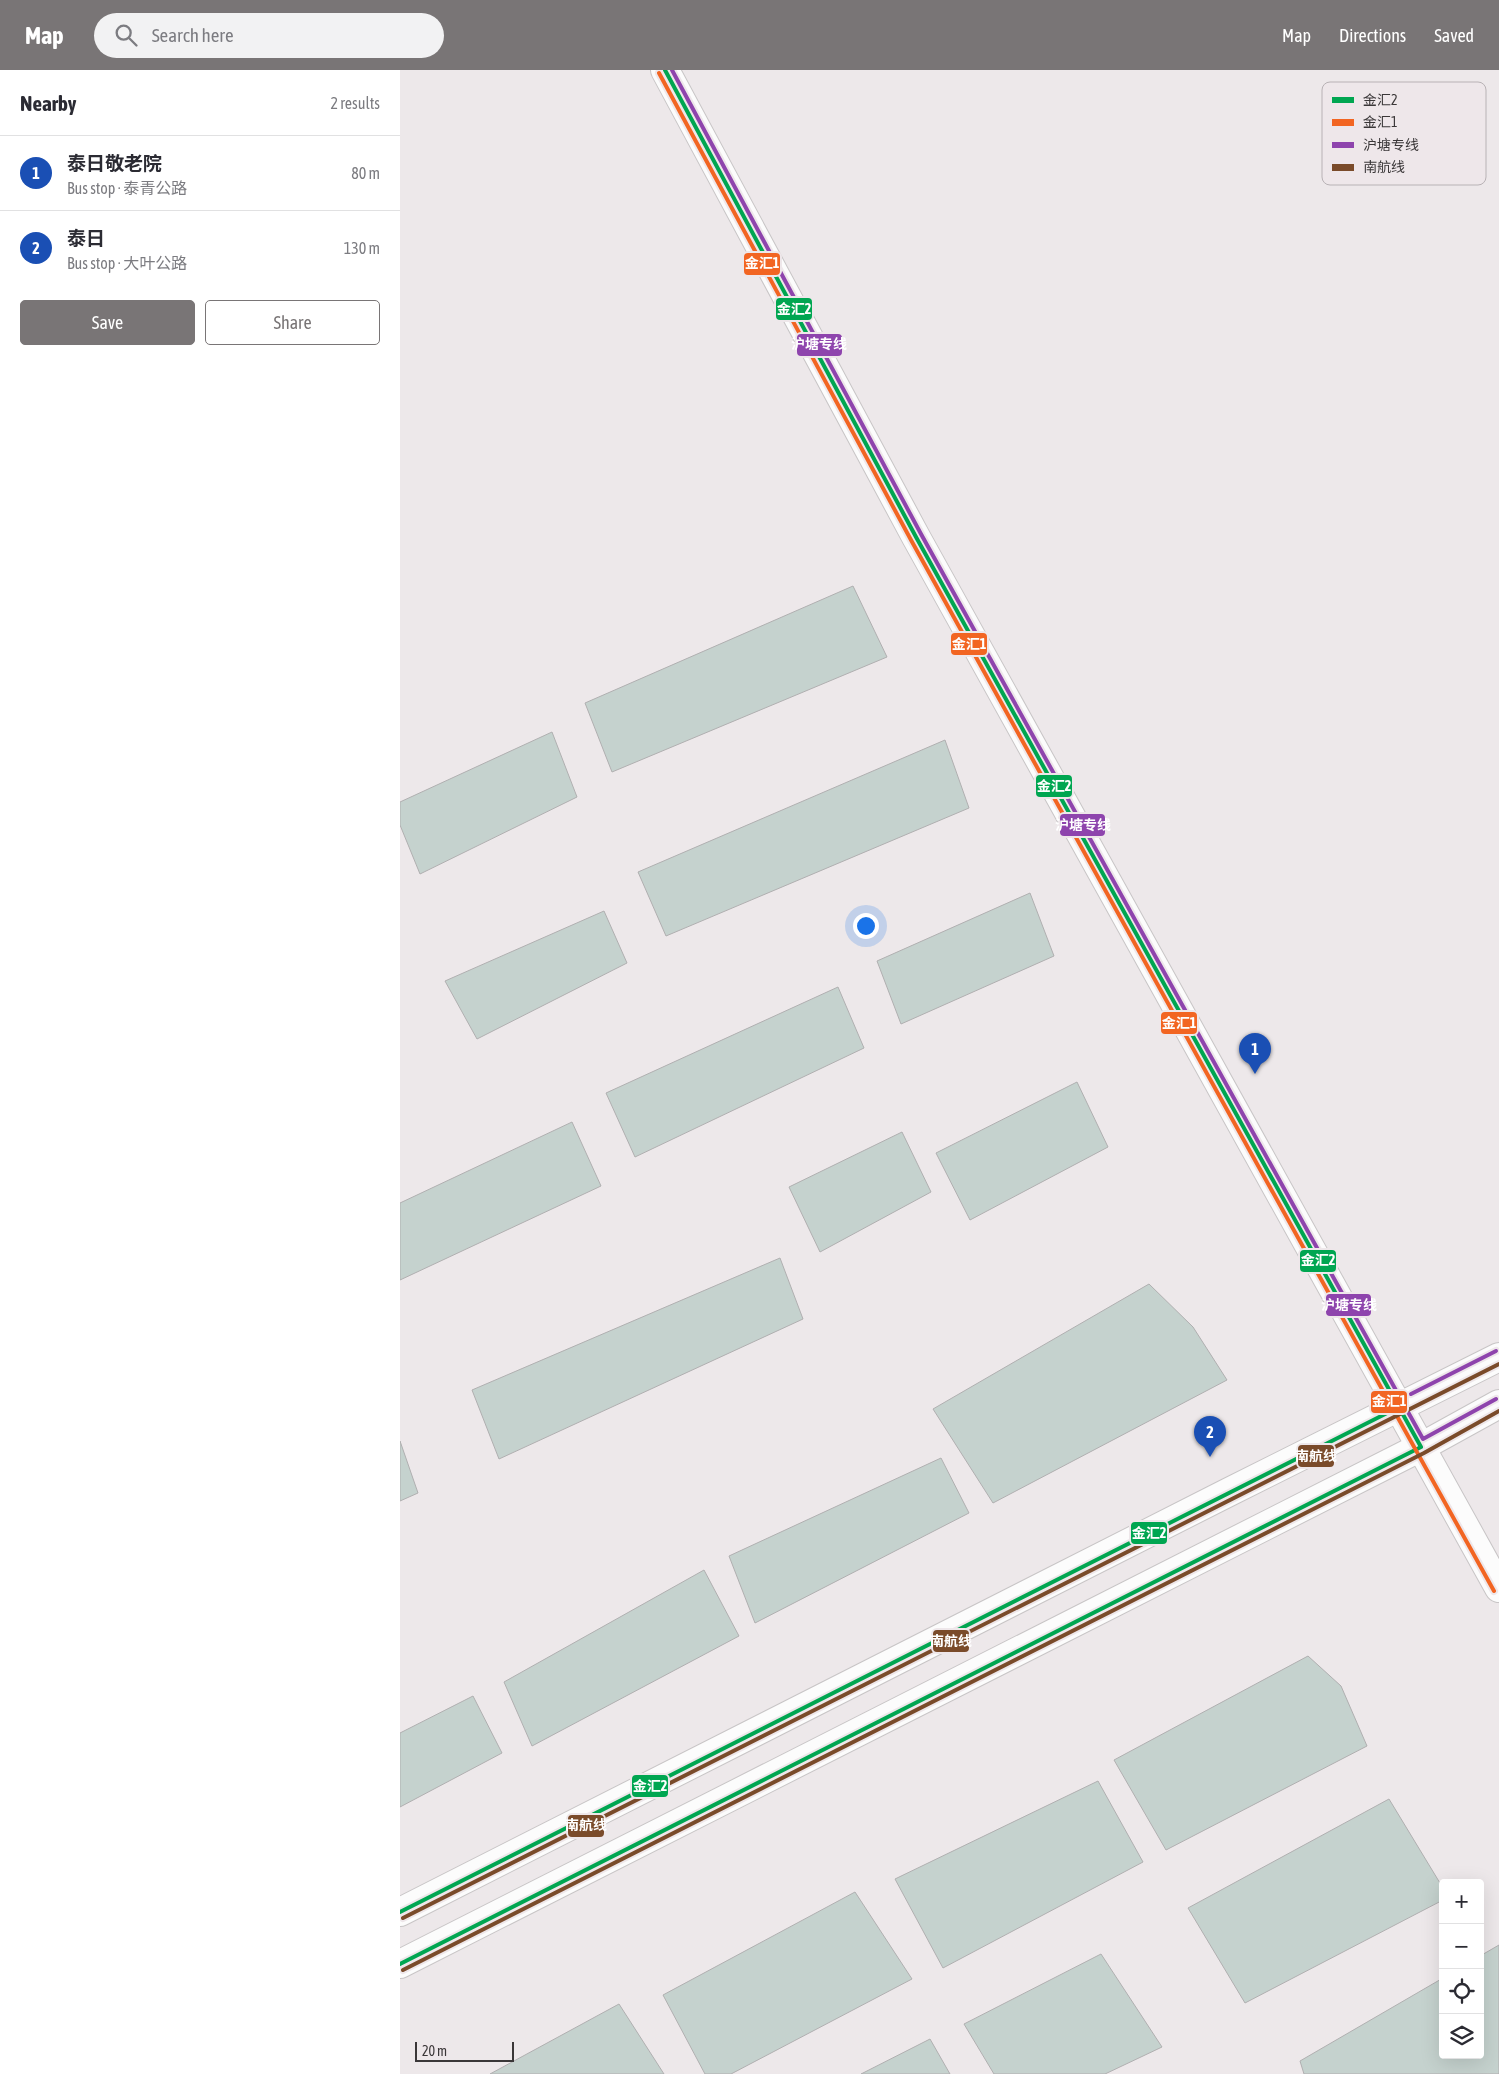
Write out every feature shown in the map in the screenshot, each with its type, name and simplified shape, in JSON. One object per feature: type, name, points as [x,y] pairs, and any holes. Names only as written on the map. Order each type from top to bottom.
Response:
[{"type":"main road","points":[[665,70],[921,546],[1499,1588]]},
{"type":"main road","points":[[400,1912],[1499,1357]]},
{"type":"main road","points":[[400,1964],[1421,1446],[1499,1404]]},
{"type":"building","points":[[853,586],[887,657],[612,772],[585,703]]},
{"type":"building","points":[[552,732],[577,797],[420,874],[400,825],[400,802]]},
{"type":"building","points":[[945,740],[969,808],[666,936],[638,872]]},
{"type":"building","points":[[1030,893],[1054,956],[901,1024],[877,961]]},
{"type":"building","points":[[604,911],[627,963],[477,1039],[445,981]]},
{"type":"building","points":[[838,987],[864,1048],[635,1157],[606,1093]]},
{"type":"building","points":[[1077,1082],[1108,1147],[970,1220],[936,1153]]},
{"type":"building","points":[[572,1122],[601,1186],[400,1280],[400,1203]]},
{"type":"building","points":[[902,1132],[931,1192],[820,1252],[789,1187]]},
{"type":"building","points":[[780,1258],[803,1319],[499,1459],[472,1390]]},
{"type":"building","points":[[1149,1284],[1193,1327],[1227,1380],[993,1503],[933,1409]]},
{"type":"building","points":[[400,1441],[418,1493],[400,1501]]},
{"type":"building","points":[[941,1458],[969,1513],[755,1623],[729,1556]]},
{"type":"building","points":[[704,1570],[739,1636],[532,1746],[504,1682]]},
{"type":"building","points":[[1308,1656],[1341,1686],[1367,1746],[1166,1850],[1114,1760]]},
{"type":"building","points":[[473,1696],[502,1753],[400,1807],[400,1733]]},
{"type":"building","points":[[1098,1781],[1143,1862],[943,1968],[895,1879]]},
{"type":"building","points":[[1389,1799],[1439,1881],[1439,1902],[1245,2003],[1188,1908]]},
{"type":"building","points":[[855,1892],[912,1979],[731,2074],[705,2074],[663,1995]]},
{"type":"building","points":[[1499,1945],[1499,2074],[1304,2074],[1300,2061],[1439,1980],[1439,2059],[1484,2059],[1484,1954]]},
{"type":"building","points":[[1101,1954],[1162,2047],[1105,2074],[994,2074],[964,2024]]},
{"type":"building","points":[[619,2004],[664,2074],[490,2074]]},
{"type":"building","points":[[930,2039],[950,2074],[861,2074]]},
{"type":"transit line","name":"金汇2","points":[[400,1964],[1421,1447],[916,537],[665,70]]},
{"type":"transit line","name":"沪塘专线","points":[[672,70],[921,534],[1423,1439],[1496,1399]]},
{"type":"transit line","name":"金汇1","points":[[659,73],[911,540],[1494,1591]]},
{"type":"transit line","name":"沪塘专线","points":[[1411,1394],[1496,1351]]},
{"type":"transit line","name":"南航线","points":[[403,1918],[1499,1364]]},
{"type":"transit line","name":"金汇2","points":[[400,1912],[1399,1407]]},
{"type":"transit line","name":"南航线","points":[[403,1970],[1424,1453],[1499,1411]]},
{"type":"place","name":"泰日敬老院","points":[[1255,1074]]},
{"type":"place","name":"泰日","points":[[1210,1457]]}]
